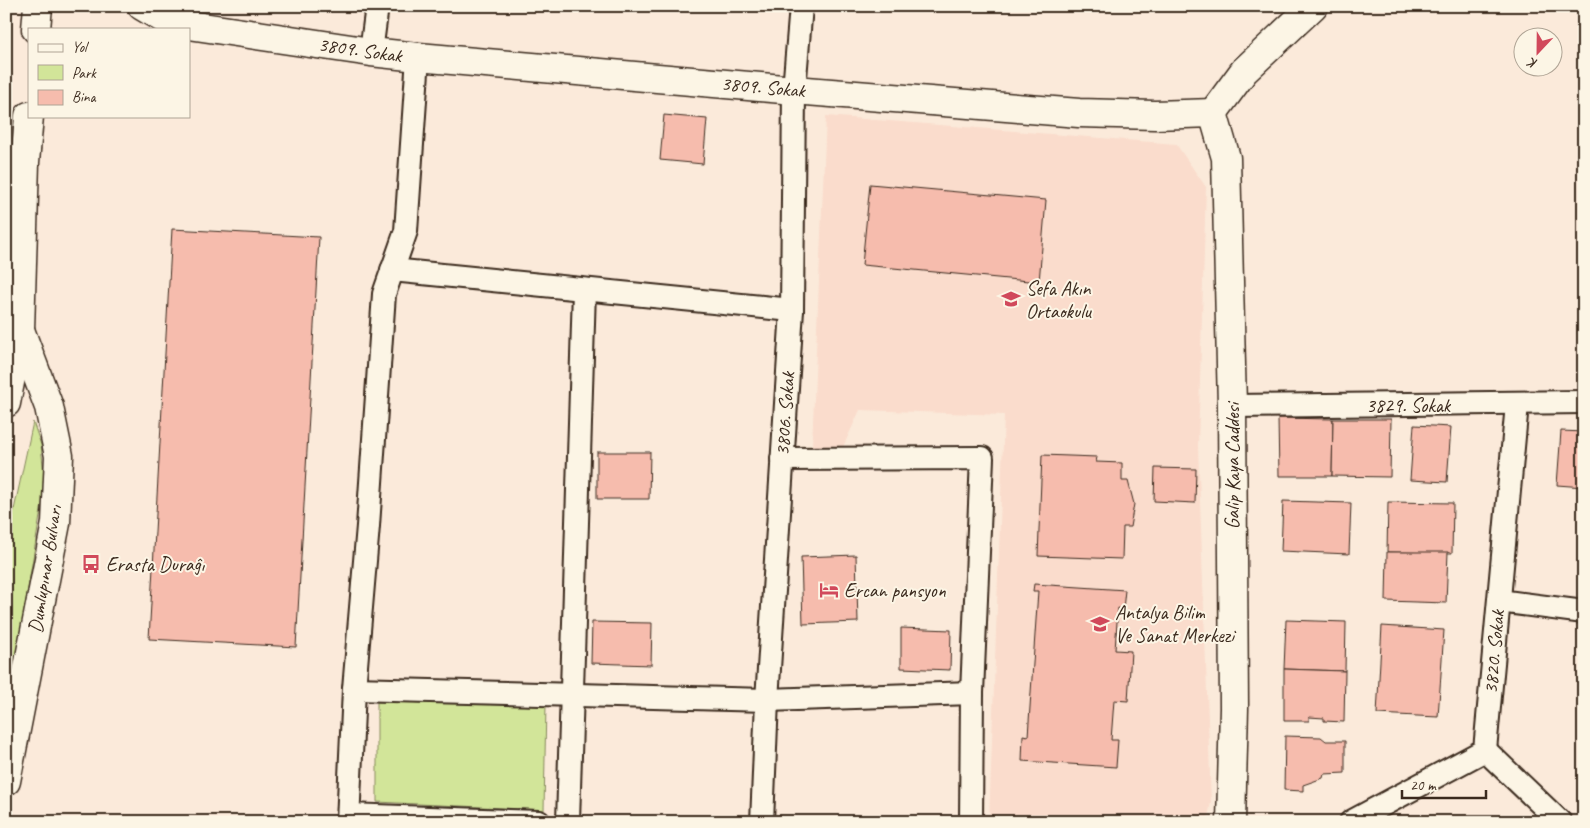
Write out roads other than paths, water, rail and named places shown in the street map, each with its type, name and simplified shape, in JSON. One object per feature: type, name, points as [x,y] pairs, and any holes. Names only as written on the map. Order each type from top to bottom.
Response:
[{"type":"main road","points":[[36,28],[38,6]]},
{"type":"main road","points":[[142,6],[169,22]]},
{"type":"main road","points":[[1213,113],[1244,71],[1313,6]]},
{"type":"main road","points":[[146,28],[169,22]]},
{"type":"main road","name":"3809. Sokak","points":[[169,22],[371,52],[794,90],[1079,113],[1155,115],[1213,113]]},
{"type":"main road","name":"Galip Kaya Caddesi","points":[[1213,113],[1226,158],[1232,406],[1234,708],[1231,822]]},
{"type":"main road","name":"Dumlupınar Bulvarı","points":[[6,403],[20,330],[29,118]]},
{"type":"main road","points":[[26,162],[43,118]]},
{"type":"main road","name":"Dumlupınar Bulvarı","points":[[6,781],[56,523],[59,466],[59,456],[49,407],[20,330]]},
{"type":"street","points":[[371,52],[377,6]]},
{"type":"street","name":"3806. Sokak","points":[[762,822],[767,700],[792,310],[794,90],[801,6]]},
{"type":"street","points":[[418,57],[406,231],[384,294],[368,526],[354,689],[348,818],[539,822]]},
{"type":"street","points":[[392,270],[792,310]]},
{"type":"street","points":[[568,822],[584,290]]},
{"type":"street","name":"3829. Sokak","points":[[1232,406],[1584,402]]},
{"type":"street","name":"3820. Sokak","points":[[1485,750],[1517,404]]},
{"type":"street","points":[[782,459],[982,458],[972,694],[972,822]]},
{"type":"street","points":[[1498,601],[1584,612]]},
{"type":"street","points":[[354,689],[767,700],[972,694]]},
{"type":"street","points":[[1351,822],[1485,750],[1560,822]]},
{"type":"place","name":"Sefa Akın Ortaokulu","points":[[1011,299]]},
{"type":"place","name":"Erasta Duraĝı","points":[[91,564]]},
{"type":"place","name":"Ercan pansyon","points":[[829,590]]},
{"type":"place","name":"Antalya Bilim Ve Sanat Merkezi","points":[[1100,624]]}]
